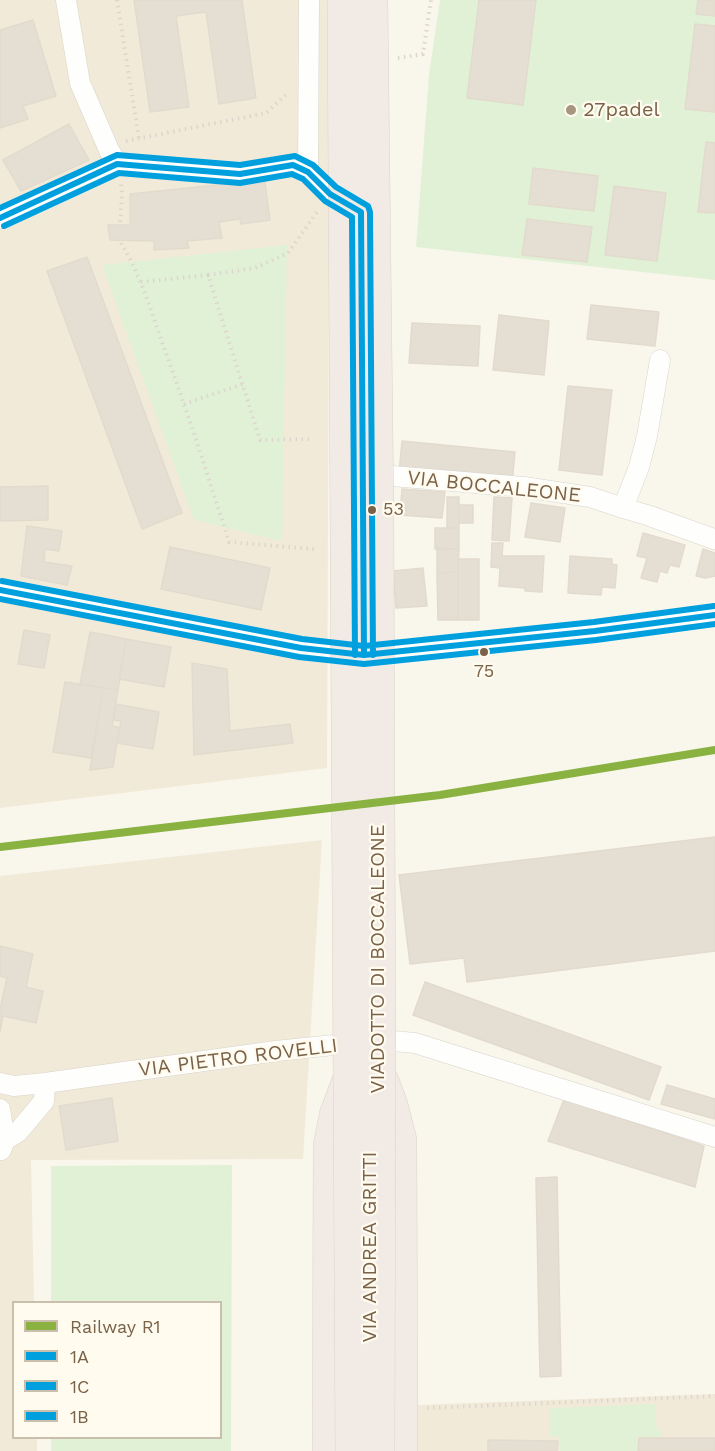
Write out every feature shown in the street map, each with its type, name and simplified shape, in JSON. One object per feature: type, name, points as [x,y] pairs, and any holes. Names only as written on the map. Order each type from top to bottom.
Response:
[{"type":"highway","name":"VIADOTTO DI BOCCALEONE","points":[[344,0],[363,1058],[378,1451]]},
{"type":"highway","name":"VIADOTTO DI BOCCALEONE","points":[[352,1451],[377,509],[371,0]]},
{"type":"highway","points":[[363,1058],[391,1105],[400,1140],[401,1451]]},
{"type":"highway","points":[[329,1451],[330,1146],[336,1115],[363,1058]]},
{"type":"street","points":[[66,0],[80,83],[117,164]]},
{"type":"street","points":[[308,172],[309,0]]},
{"type":"street","points":[[0,218],[117,164],[240,174],[293,165],[308,172],[330,194],[361,212],[364,655]]},
{"type":"street","points":[[623,508],[639,467],[647,436],[660,360]]},
{"type":"street","name":"VIA BOCCALEONE","points":[[362,474],[524,488],[590,497],[714,539]]},
{"type":"street","points":[[0,591],[302,648],[364,655],[595,631],[715,615]]},
{"type":"street","name":"VIA PIETRO ROVELLI","points":[[0,1083],[14,1086],[45,1083],[276,1051],[363,1058],[393,1041],[415,1043],[715,1137]]},
{"type":"street","name":"VIA ANDREA GRITTI","points":[[357,1451],[363,1058]]},
{"type":"street","name":"VIA ANDREA GRITTI","points":[[363,1058],[370,1115],[370,1451]]},
{"type":"street","points":[[3,1146],[44,1101],[45,1083]]},
{"type":"street","points":[[0,1109],[3,1146]]},
{"type":"path","points":[[117,0],[139,139]]},
{"type":"path","points":[[117,164],[122,194],[120,222]]},
{"type":"path","points":[[141,282],[255,268],[288,253],[330,194]]},
{"type":"path","points":[[122,243],[141,282],[229,542],[314,549]]},
{"type":"path","points":[[208,275],[260,440],[313,439]]},
{"type":"path","points":[[184,404],[243,384]]},
{"type":"path","points":[[423,1408],[715,1396]]},
{"type":"shaded area","points":[[0,0],[330,0],[327,768],[0,808]]},
{"type":"shaded area","points":[[322,840],[303,1159],[31,1160],[34,1301],[12,1301],[12,1439],[37,1439],[37,1451],[0,1451],[0,876]]},
{"type":"shaded area","points":[[715,1394],[715,1451],[417,1451],[416,1405]]},
{"type":"green space","name":"27padel","points":[[440,0],[715,0],[715,280],[416,247],[429,75]]},
{"type":"green space","points":[[287,245],[282,541],[194,520],[102,265]]},
{"type":"green space","points":[[232,1165],[231,1451],[51,1451],[51,1439],[222,1439],[222,1301],[51,1301],[51,1166]]},
{"type":"green space","points":[[656,1404],[656,1425],[658,1431],[662,1431],[662,1437],[638,1437],[638,1451],[560,1451],[560,1437],[549,1436],[549,1408]]},
{"type":"building","points":[[134,0],[242,0],[256,98],[219,104],[206,12],[176,16],[189,107],[150,112]]},
{"type":"building","points":[[479,0],[536,0],[523,105],[467,98]]},
{"type":"building","points":[[698,0],[715,0],[715,16],[696,14]]},
{"type":"building","points":[[33,20],[56,96],[23,106],[28,119],[0,128],[0,30]]},
{"type":"building","points":[[695,24],[715,26],[715,112],[685,109]]},
{"type":"building","points":[[69,124],[89,160],[21,191],[3,160]]},
{"type":"building","points":[[706,142],[715,143],[715,213],[698,212]]},
{"type":"building","points":[[533,168],[598,176],[594,211],[529,204]]},
{"type":"building","points":[[264,176],[270,220],[241,224],[240,219],[219,222],[222,238],[187,241],[189,248],[154,250],[154,241],[110,240],[108,225],[130,225],[130,194],[236,183]]},
{"type":"building","points":[[614,186],[666,193],[657,261],[605,255]]},
{"type":"building","points":[[527,219],[592,227],[587,262],[522,255]]},
{"type":"building","points":[[87,257],[182,513],[142,529],[47,271]]},
{"type":"building","points":[[591,305],[659,312],[655,346],[587,339]]},
{"type":"building","points":[[499,315],[549,321],[544,375],[493,370]]},
{"type":"building","points":[[412,323],[480,326],[478,366],[409,363]]},
{"type":"building","points":[[568,386],[612,390],[602,475],[559,470]]},
{"type":"building","points":[[402,441],[515,452],[512,484],[399,473]]},
{"type":"building","points":[[48,486],[48,520],[0,521],[0,487]]},
{"type":"building","points":[[402,489],[445,492],[442,518],[400,515]]},
{"type":"building","points":[[447,497],[459,497],[459,528],[447,528]]},
{"type":"building","points":[[494,497],[512,498],[509,541],[492,540]]},
{"type":"building","points":[[531,503],[565,508],[560,542],[525,537]]},
{"type":"building","points":[[459,505],[473,505],[473,523],[459,523]]},
{"type":"building","points":[[27,526],[62,531],[59,551],[45,549],[44,562],[72,566],[67,585],[21,576]]},
{"type":"building","points":[[435,528],[459,528],[459,549],[435,549]]},
{"type":"building","points":[[643,533],[685,545],[679,567],[670,565],[667,573],[660,571],[657,582],[641,578],[647,558],[637,556]]},
{"type":"building","points":[[492,543],[503,543],[502,556],[544,556],[542,592],[499,586],[500,568],[491,567]]},
{"type":"building","points":[[170,547],[270,568],[261,610],[161,589]]},
{"type":"building","points":[[437,548],[459,549],[458,571],[437,574]]},
{"type":"building","points":[[703,549],[715,553],[715,576],[705,578],[696,576]]},
{"type":"building","points":[[570,556],[612,559],[612,564],[617,565],[615,588],[602,587],[601,595],[568,593]]},
{"type":"building","points":[[458,559],[479,559],[479,620],[458,620]]},
{"type":"building","points":[[423,568],[427,606],[396,608],[393,571]]},
{"type":"building","points":[[458,571],[458,620],[438,620],[437,574]]},
{"type":"building","points":[[24,630],[50,635],[44,668],[18,664]]},
{"type":"building","points":[[90,632],[126,639],[118,690],[80,684]]},
{"type":"building","points":[[126,639],[171,647],[164,687],[119,679]]},
{"type":"building","points":[[192,663],[227,669],[230,731],[290,724],[293,743],[194,755]]},
{"type":"building","points":[[65,682],[103,688],[91,758],[53,752]]},
{"type":"building","points":[[103,688],[118,690],[112,726],[120,728],[113,767],[90,770]]},
{"type":"building","points":[[116,704],[159,712],[153,749],[117,743],[121,721],[114,720]]},
{"type":"building","points":[[715,837],[715,951],[467,982],[464,958],[410,964],[399,875]]},
{"type":"building","points":[[0,946],[33,954],[26,987],[43,991],[36,1023],[3,1016],[0,1032],[0,1009],[7,978],[0,976]]},
{"type":"building","points":[[425,982],[661,1067],[649,1100],[413,1015]]},
{"type":"building","points":[[667,1085],[715,1099],[715,1119],[661,1104]]},
{"type":"building","points":[[112,1098],[118,1141],[66,1150],[59,1106]]},
{"type":"building","points":[[564,1099],[704,1146],[695,1187],[548,1141]]},
{"type":"building","points":[[557,1177],[561,1376],[540,1377],[536,1178]]},
{"type":"building","points":[[639,1438],[715,1438],[715,1451],[638,1451]]},
{"type":"building","points":[[488,1440],[558,1441],[557,1451],[488,1451]]},
{"type":"rail line","name":"R1","points":[[0,847],[440,795],[715,750]]},
{"type":"transit line","name":"1B","points":[[0,208],[117,155],[240,165],[295,156],[313,165],[336,187],[368,206],[370,212],[373,655]]},
{"type":"transit line","name":"1A","points":[[0,218],[117,164],[240,174],[293,165],[308,172],[330,194],[361,212],[364,655]]},
{"type":"transit line","name":"1C","points":[[4,226],[119,173],[240,183],[292,174],[303,179],[325,201],[352,217],[355,655]]},
{"type":"transit line","name":"1B","points":[[2,581],[302,639],[364,646],[594,622],[714,606]]},
{"type":"transit line","name":"1A","points":[[0,590],[301,648],[364,655],[595,631],[715,615]]},
{"type":"transit line","name":"1C","points":[[0,599],[299,657],[364,664],[596,640],[715,624]]},
{"type":"place","name":"27padel","points":[[571,110]]},
{"type":"place","name":"53","points":[[372,510]]},
{"type":"place","name":"75","points":[[484,652]]}]
